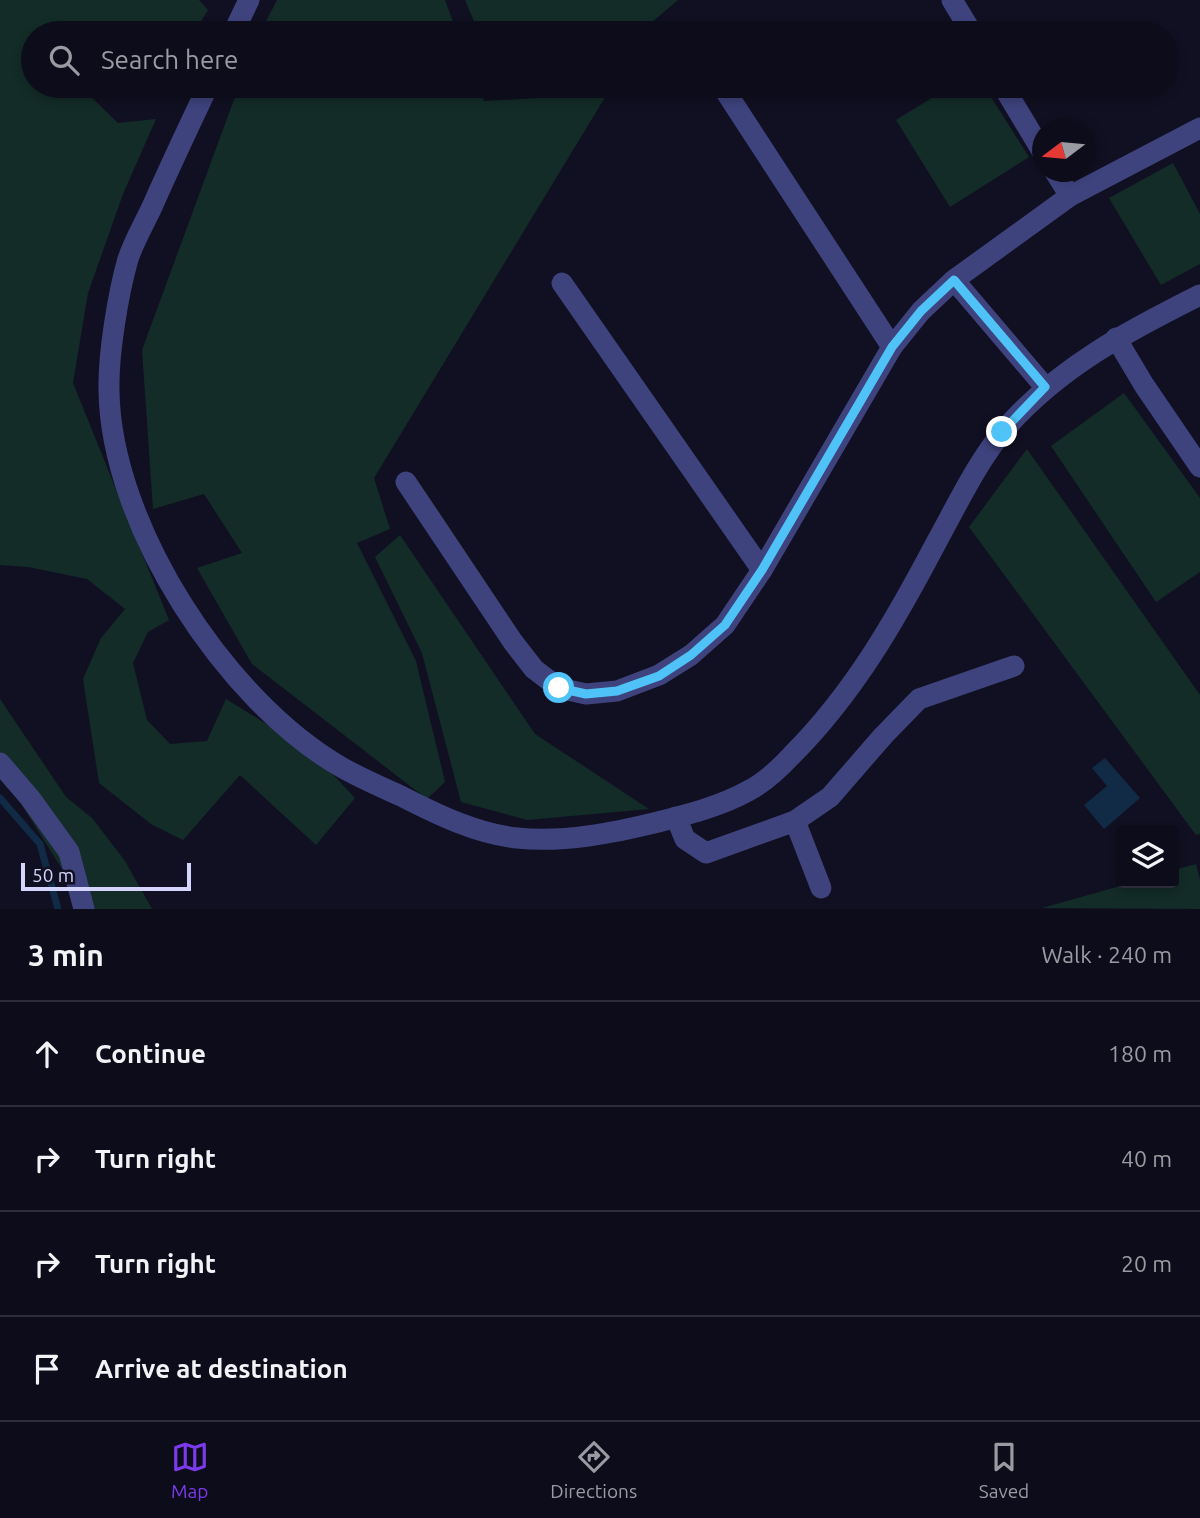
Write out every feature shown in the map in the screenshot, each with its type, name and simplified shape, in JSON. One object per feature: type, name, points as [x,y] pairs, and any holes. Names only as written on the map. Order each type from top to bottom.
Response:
[{"type":"street","points":[[239,21],[249,0]]},
{"type":"street","points":[[952,0],[965,21]]},
{"type":"street","points":[[202,98],[129,258],[113,337],[108,389],[113,436],[131,505],[151,550],[192,619],[254,698],[293,732],[339,766],[435,814],[512,838],[546,840],[605,833],[676,817],[752,790],[784,764],[815,732],[853,685],[899,613],[965,489],[1002,432],[1045,387],[1116,338],[1200,295]]},
{"type":"street","points":[[730,98],[892,347]]},
{"type":"street","points":[[1010,98],[1032,134]]},
{"type":"street","points":[[406,482],[513,642],[534,668],[559,688],[586,694],[617,691],[659,676],[691,655],[725,625],[762,570],[892,347],[921,311],[954,280],[1070,196],[1200,128]]},
{"type":"street","points":[[1061,182],[1070,196]]},
{"type":"street","points":[[954,280],[1045,387]]},
{"type":"street","points":[[562,283],[762,570]]},
{"type":"street","points":[[1116,338],[1144,385],[1199,464]]},
{"type":"street","points":[[676,817],[685,839],[706,853],[794,821],[830,797],[919,699],[1014,666]]},
{"type":"street","points":[[0,763],[30,798],[69,852],[85,909]]},
{"type":"street","points":[[794,821],[821,888]]},
{"type":"green space","points":[[0,0],[199,0],[208,10],[201,21],[21,21],[21,98],[92,98],[118,123],[156,119],[123,194],[88,293],[73,383],[169,620],[148,632],[133,663],[147,720],[170,744],[207,741],[226,699],[312,752],[355,798],[316,845],[240,775],[183,840],[151,824],[99,783],[83,679],[101,638],[125,609],[87,579],[28,567],[0,565]]},
{"type":"green space","points":[[277,0],[445,0],[453,21],[266,21]]},
{"type":"green space","points":[[465,0],[678,0],[653,21],[474,21]]},
{"type":"green space","points":[[235,98],[483,98],[484,101],[605,98],[374,478],[390,529],[357,543],[416,661],[445,782],[427,799],[252,664],[197,568],[242,553],[204,494],[153,509],[142,350]]},
{"type":"green space","points":[[932,98],[992,98],[1029,157],[950,207],[896,120]]},
{"type":"green space","points":[[1173,163],[1200,214],[1200,264],[1161,285],[1109,198]]},
{"type":"green space","points":[[1124,393],[1200,498],[1200,572],[1156,602],[1051,446]]},
{"type":"green space","points":[[1027,449],[1200,695],[1200,834],[1196,835],[969,527]]},
{"type":"green space","points":[[400,535],[535,734],[649,809],[527,820],[461,802],[422,653],[375,557]]},
{"type":"green space","points":[[0,699],[66,797],[92,818],[125,861],[152,909],[87,909],[0,770]]},
{"type":"green space","points":[[1196,864],[1200,880],[1200,909],[1042,908],[1116,887],[1179,888],[1179,869]]},
{"type":"water","points":[[1105,758],[1140,798],[1104,829],[1084,805],[1107,786],[1092,768]]},
{"type":"waterway","points":[[0,798],[40,844],[58,909]]},
{"type":"route","points":[[559,688],[586,694],[617,691],[659,676],[691,655],[725,625],[762,570],[892,347],[921,311],[954,280],[1045,387],[1002,432]]}]
